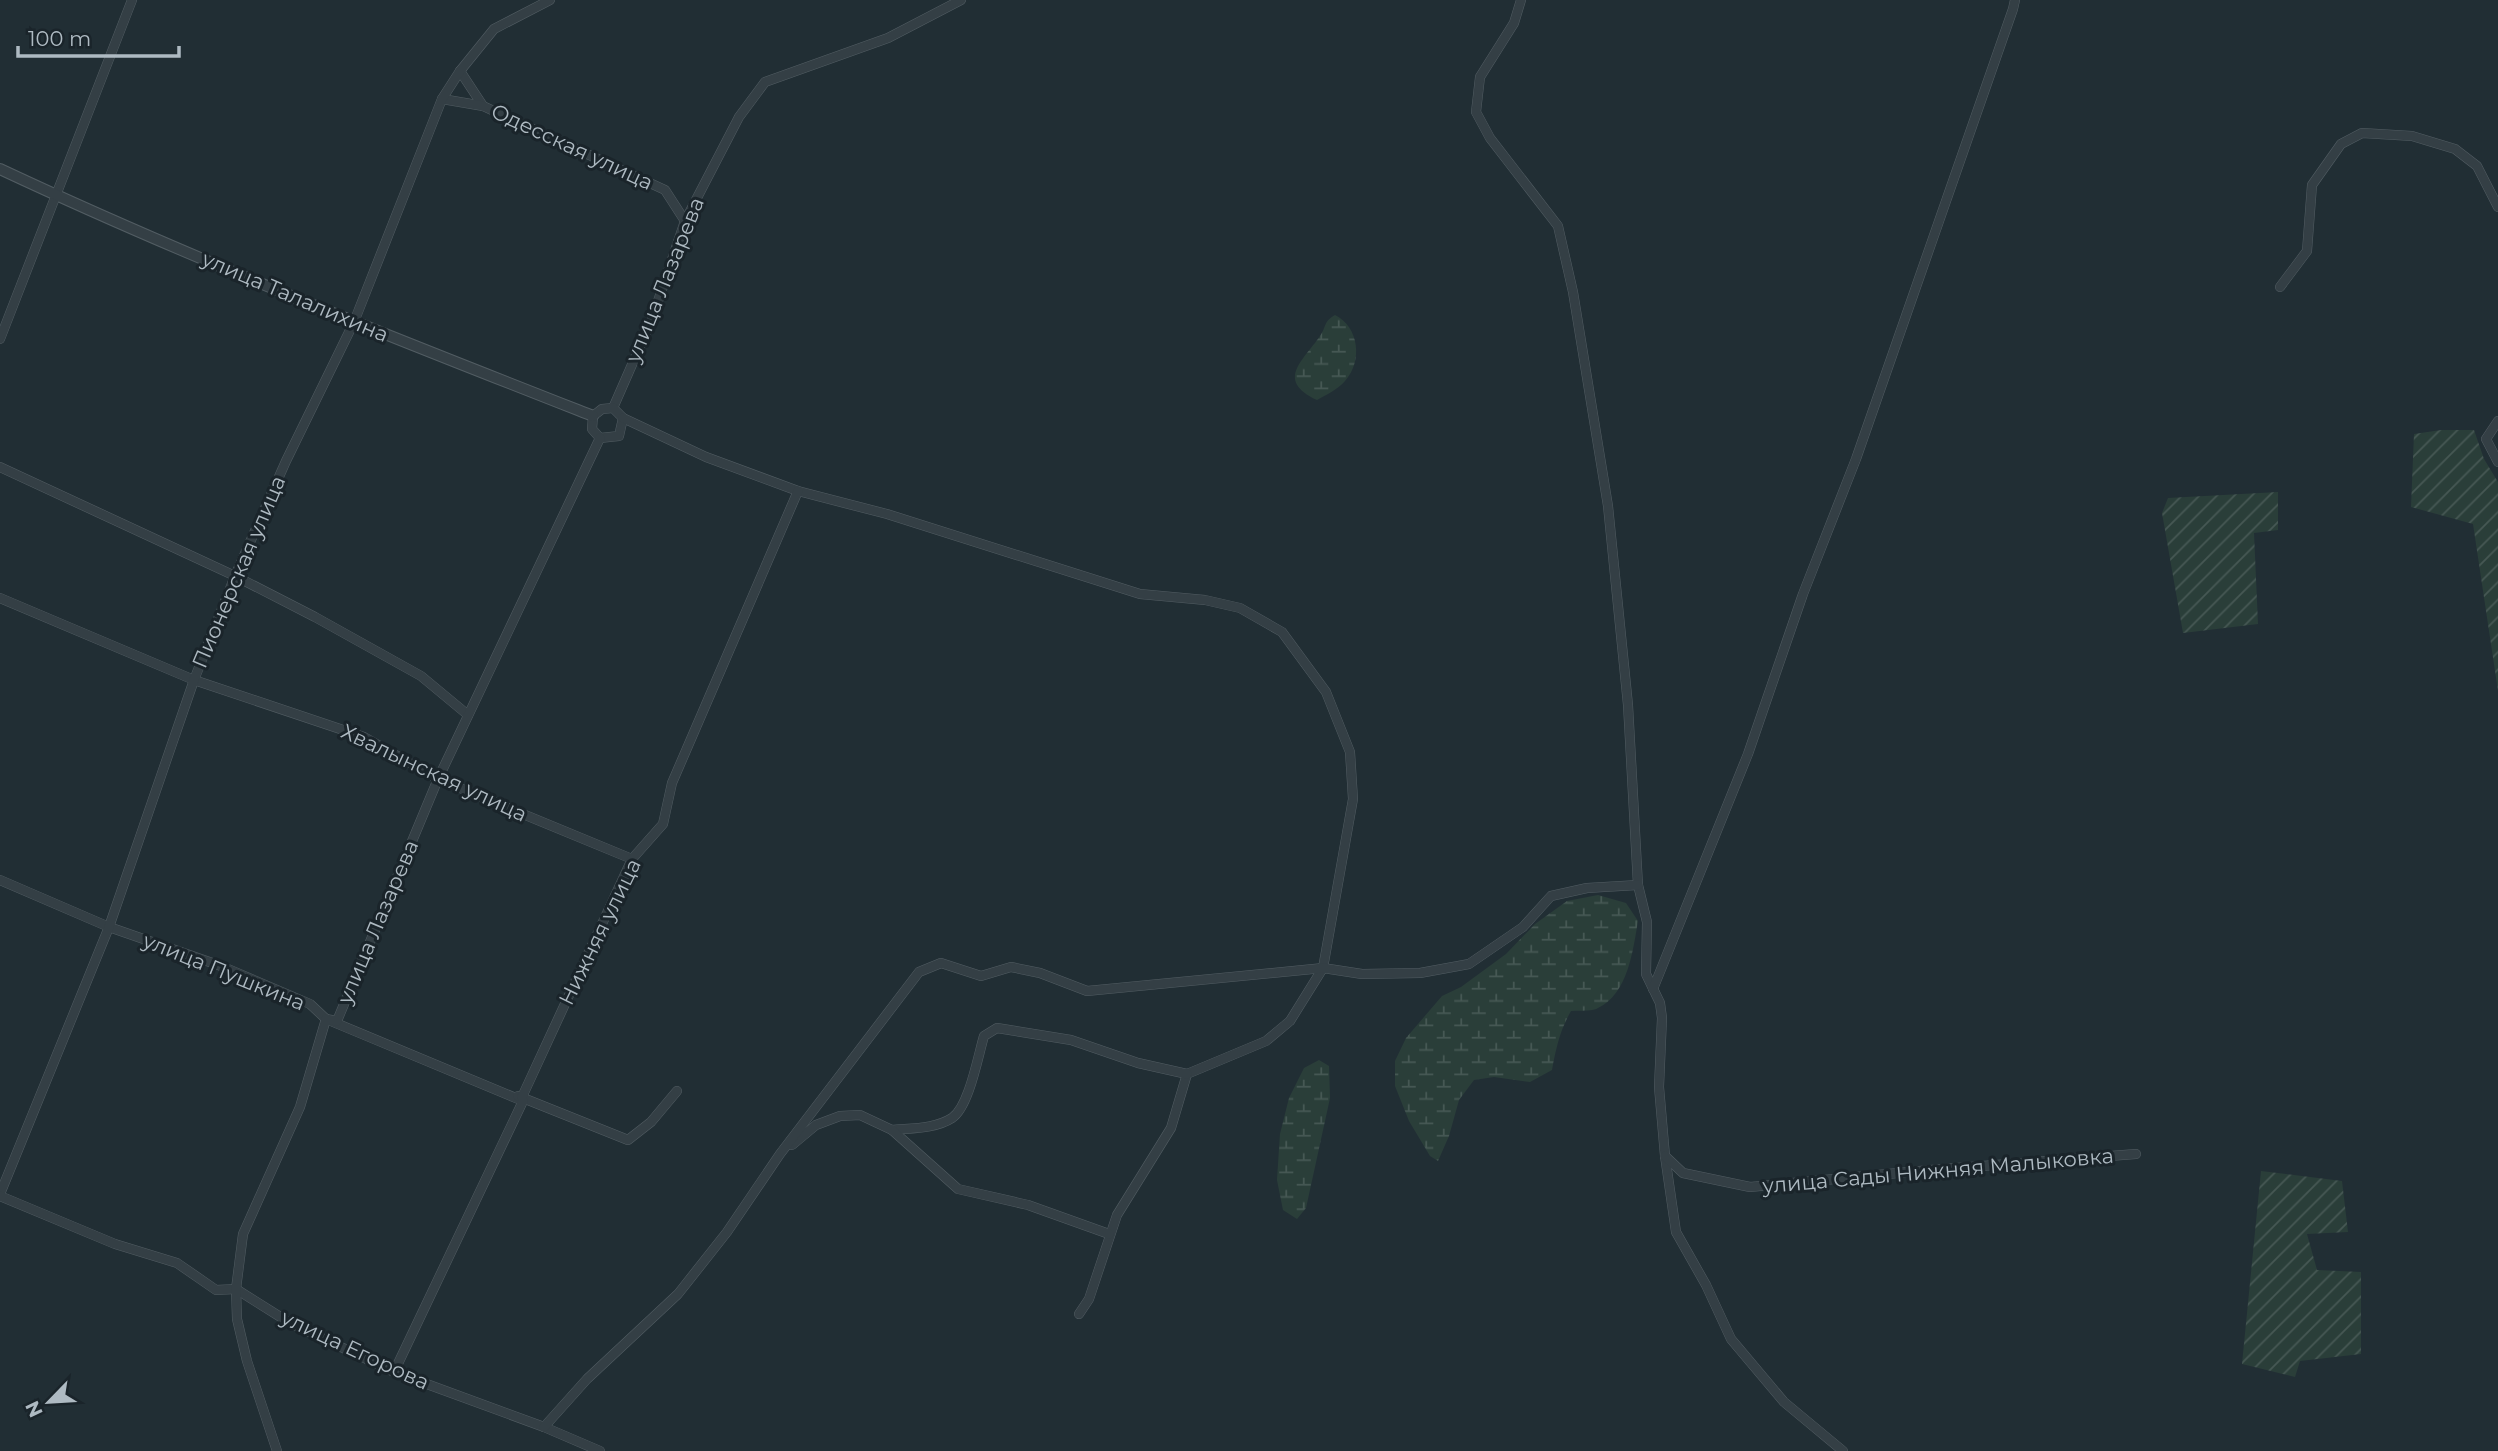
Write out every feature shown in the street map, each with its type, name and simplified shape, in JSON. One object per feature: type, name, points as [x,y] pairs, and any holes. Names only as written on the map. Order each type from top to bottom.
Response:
[{"type":"street","points":[[0,339],[132,0]]},
{"type":"street","name":"Пионерская улица","points":[[0,1195],[109,927],[194,680],[235,576],[286,461],[354,322],[442,99],[460,71],[494,29],[550,0]]},
{"type":"street","name":"улица Лазарева","points":[[613,408],[652,319],[685,221],[739,117],[765,82],[888,38],[961,0]]},
{"type":"street","points":[[1521,0],[1514,23],[1479,77],[1476,111],[1490,138],[1558,226],[1573,292],[1608,506],[1628,705],[1638,884],[1647,922],[1646,974],[1660,1003],[1659,1087],[1676,1232],[1731,1339],[1784,1402],[1843,1451]]},
{"type":"street","points":[[1653,989],[1748,754],[1803,594],[1856,459],[2015,0]]},
{"type":"street","points":[[460,71],[483,106]]},
{"type":"street","name":"Одесская улица","points":[[442,99],[483,106],[665,190],[685,221]]},
{"type":"street","points":[[2280,287],[2307,251],[2312,185],[2341,144],[2362,133],[2412,136],[2455,149],[2477,166],[2498,206]]},
{"type":"street","name":"улица Талалихина","points":[[0,169],[57,196],[354,322],[593,416]]},
{"type":"street","points":[[623,418],[619,436],[600,439],[592,429],[593,416],[601,409],[613,408],[623,418],[706,457],[798,491],[887,514],[1140,594],[1205,600],[1240,608],[1282,632],[1326,692],[1350,752],[1353,799],[1323,968],[1290,1021],[1266,1041],[1187,1074],[1138,1063],[1071,1040],[997,1028],[984,1035],[968,1094],[953,1117],[929,1126],[892,1130]]},
{"type":"street","points":[[2497,421],[2486,439],[2498,462]]},
{"type":"street","name":"улица Лазарева","points":[[277,1451],[247,1361],[237,1319],[236,1289],[243,1234],[300,1107],[326,1018],[337,1021],[438,779],[600,439]]},
{"type":"street","points":[[0,467],[235,576],[421,676],[468,715]]},
{"type":"street","name":"Нижняя улица","points":[[394,1372],[523,1099],[632,859],[663,824],[672,783],[798,491]]},
{"type":"street","name":"Хвалынская улица","points":[[0,598],[194,680],[364,737],[438,779],[632,859]]},
{"type":"street","name":"улица Пушкина","points":[[0,880],[109,927],[221,966],[310,1004],[326,1018],[523,1099]]},
{"type":"street","points":[[544,1427],[587,1378],[678,1294],[727,1232],[780,1154],[919,972],[941,963],[981,976],[1011,967],[1040,973],[1087,991],[1323,968],[1362,974],[1420,973],[1469,964],[1523,927],[1551,896],[1587,888],[1638,884]]},
{"type":"street","points":[[337,1021],[523,1099],[628,1139],[651,1122],[677,1091]]},
{"type":"street","points":[[1079,1314],[1089,1299],[1117,1215],[1171,1128],[1187,1074]]},
{"type":"street","points":[[780,1154],[816,1125],[840,1116],[860,1115],[892,1130],[958,1189],[1028,1205],[1109,1234]]},
{"type":"street","name":"улица Сады Нижняя Малыковка","points":[[1665,1156],[1683,1173],[1750,1187],[2136,1154]]},
{"type":"street","name":"улица Егорова","points":[[0,1195],[115,1244],[177,1263],[216,1290],[236,1289],[290,1323],[394,1372],[544,1427],[600,1451]]},
{"type":"green space","points":[[1335,315],[1343,320],[1353,336],[1356,345],[1354,364],[1342,384],[1317,400],[1304,393],[1297,385],[1296,370],[1327,322]]},
{"type":"green space","points":[[2441,430],[2474,430],[2484,459],[2498,482],[2498,691],[2473,524],[2411,507],[2414,434]]},
{"type":"green space","points":[[2278,492],[2278,530],[2254,533],[2258,624],[2183,633],[2162,513],[2168,498]]},
{"type":"green space","points":[[1598,895],[1626,903],[1638,921],[1623,982],[1608,1001],[1595,1009],[1571,1011],[1559,1039],[1552,1070],[1530,1082],[1494,1077],[1474,1080],[1459,1100],[1449,1136],[1438,1161],[1430,1156],[1409,1121],[1395,1086],[1395,1061],[1406,1038],[1442,996],[1461,987],[1506,954],[1535,924],[1567,901]]},
{"type":"green space","points":[[1319,1060],[1329,1066],[1330,1098],[1306,1208],[1297,1219],[1283,1210],[1277,1180],[1280,1134],[1289,1098],[1304,1068]]},
{"type":"green space","points":[[2261,1171],[2342,1181],[2348,1232],[2307,1234],[2317,1270],[2361,1272],[2361,1354],[2300,1361],[2295,1377],[2242,1364]]}]
